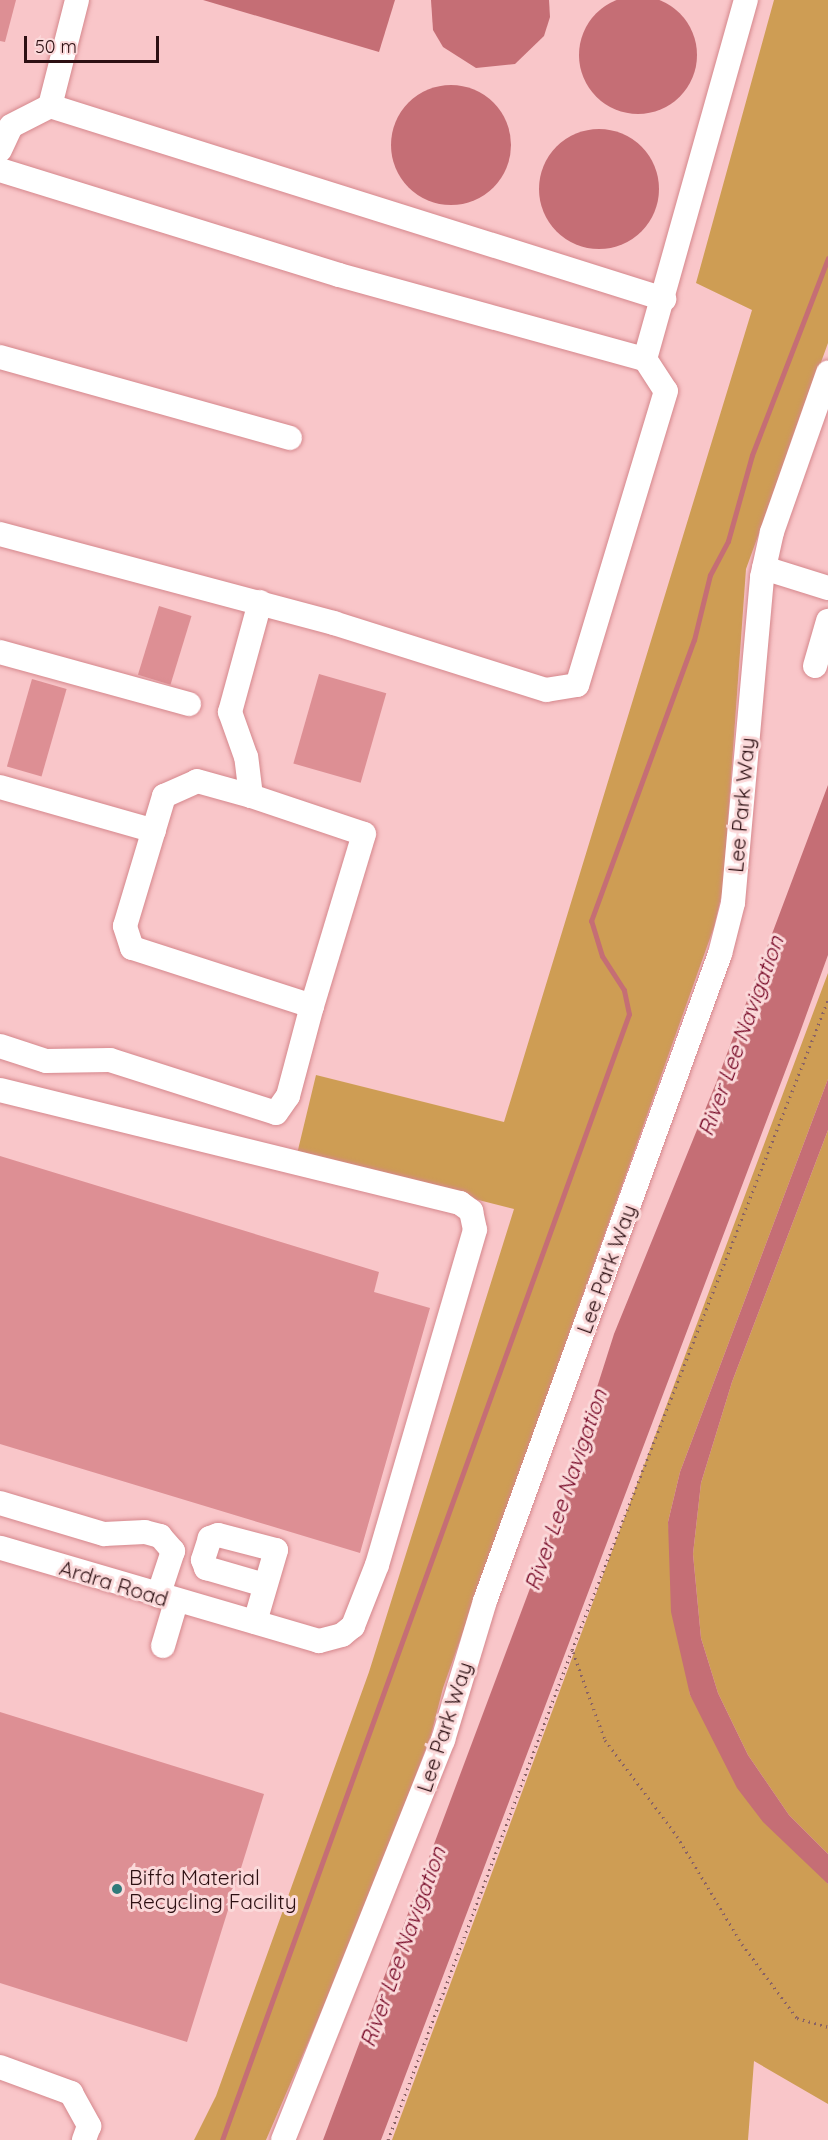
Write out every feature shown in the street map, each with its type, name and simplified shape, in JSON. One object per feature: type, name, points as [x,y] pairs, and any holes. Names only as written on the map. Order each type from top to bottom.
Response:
[{"type":"street","points":[[50,106],[77,0]]},
{"type":"street","points":[[645,359],[746,0]]},
{"type":"street","points":[[0,150],[10,126],[50,106],[664,298]]},
{"type":"street","points":[[0,170],[339,275],[645,359],[666,391],[576,685],[546,690],[260,602],[0,534]]},
{"type":"street","points":[[0,357],[290,438]]},
{"type":"street","name":"Lee Park Way","points":[[283,2140],[443,1740],[489,1590],[720,954],[733,903],[764,568],[772,532],[828,373]]},
{"type":"street","points":[[764,568],[828,588]]},
{"type":"street","points":[[251,796],[246,757],[230,712],[260,602]]},
{"type":"street","points":[[815,666],[828,621]]},
{"type":"street","points":[[0,652],[189,704]]},
{"type":"street","points":[[0,1046],[46,1061],[110,1059],[276,1113],[288,1096],[312,1006],[364,834],[251,796],[197,781],[164,796],[125,926],[132,948],[312,1006]]},
{"type":"street","points":[[0,788],[153,831]]},
{"type":"street","name":"Ardra Road","points":[[0,1090],[399,1192],[460,1203],[471,1211],[475,1230],[378,1565],[352,1626],[332,1640],[319,1641],[228,1616],[0,1548]]},
{"type":"street","points":[[0,1503],[122,1535],[145,1532],[169,1542],[173,1551],[163,1646]]},
{"type":"street","points":[[255,1622],[265,1585]]},
{"type":"street","points":[[0,2067],[71,2093],[89,2126],[84,2140]]},
{"type":"path","points":[[388,2140],[572,1650],[828,1000]]},
{"type":"path","points":[[572,1650],[605,1740],[677,1836],[742,1944],[797,2018],[828,2027]]},
{"type":"shaded area","points":[[774,0],[828,0],[828,343],[746,569],[723,889],[714,927],[443,1688],[431,1735],[358,1927],[266,2140],[194,2140],[216,2096],[369,1672],[514,1209],[297,1154],[316,1075],[504,1122],[752,310],[696,283]]},
{"type":"shaded area","points":[[828,973],[828,1079],[680,1472],[668,1522],[690,1695],[828,1884],[828,2104],[754,2061],[748,2140],[392,2140]]},
{"type":"shaded area","points":[[828,1130],[828,1854],[789,1815],[748,1755],[718,1693],[701,1638],[693,1554],[701,1483],[732,1382]]},
{"type":"water","points":[[638,-4],[671,6],[687,22],[697,55],[687,88],[671,104],[638,114],[605,104],[589,88],[579,55],[589,22],[605,6]]},
{"type":"water","points":[[203,0],[395,0],[379,52]]},
{"type":"water","points":[[431,0],[549,0],[550,17],[544,36],[515,64],[476,68],[443,47],[433,30]]},
{"type":"water","points":[[451,85],[474,89],[494,102],[507,122],[511,145],[507,168],[494,188],[474,201],[451,205],[428,201],[408,188],[395,168],[391,145],[395,122],[408,102],[428,89]]},
{"type":"water","points":[[599,129],[622,134],[641,147],[654,166],[659,189],[654,212],[641,231],[622,244],[599,249],[576,244],[557,231],[544,212],[539,189],[544,166],[557,147],[576,134]]},
{"type":"water","name":"River Lee Navigation","points":[[828,785],[828,955],[799,1035],[381,2140],[323,2140],[550,1535],[614,1334],[716,1083]]},
{"type":"water","points":[[828,1079],[828,1130],[732,1382],[701,1483],[693,1554],[701,1638],[718,1693],[748,1755],[789,1815],[828,1854],[828,1884],[763,1822],[737,1788],[690,1695],[671,1612],[668,1522],[680,1472]]},
{"type":"building","points":[[0,0],[16,0],[5,42],[0,41]]},
{"type":"building","points":[[159,606],[192,616],[170,685],[138,675]]},
{"type":"building","points":[[319,674],[386,693],[361,783],[293,763]]},
{"type":"building","points":[[32,679],[67,689],[42,776],[7,766]]},
{"type":"building","points":[[0,1156],[379,1272],[374,1292],[430,1308],[360,1553],[0,1444]]},
{"type":"building","name":"Biffa Material Recycling Facility","points":[[0,1712],[264,1794],[187,2042],[0,1983]]},
{"type":"waterway","points":[[222,2140],[629,1014],[624,990],[602,956],[591,921],[694,640],[710,575],[728,541],[752,455],[828,258]]},
{"type":"place","name":"Biffa Material Recycling Facility","points":[[117,1889]]}]
